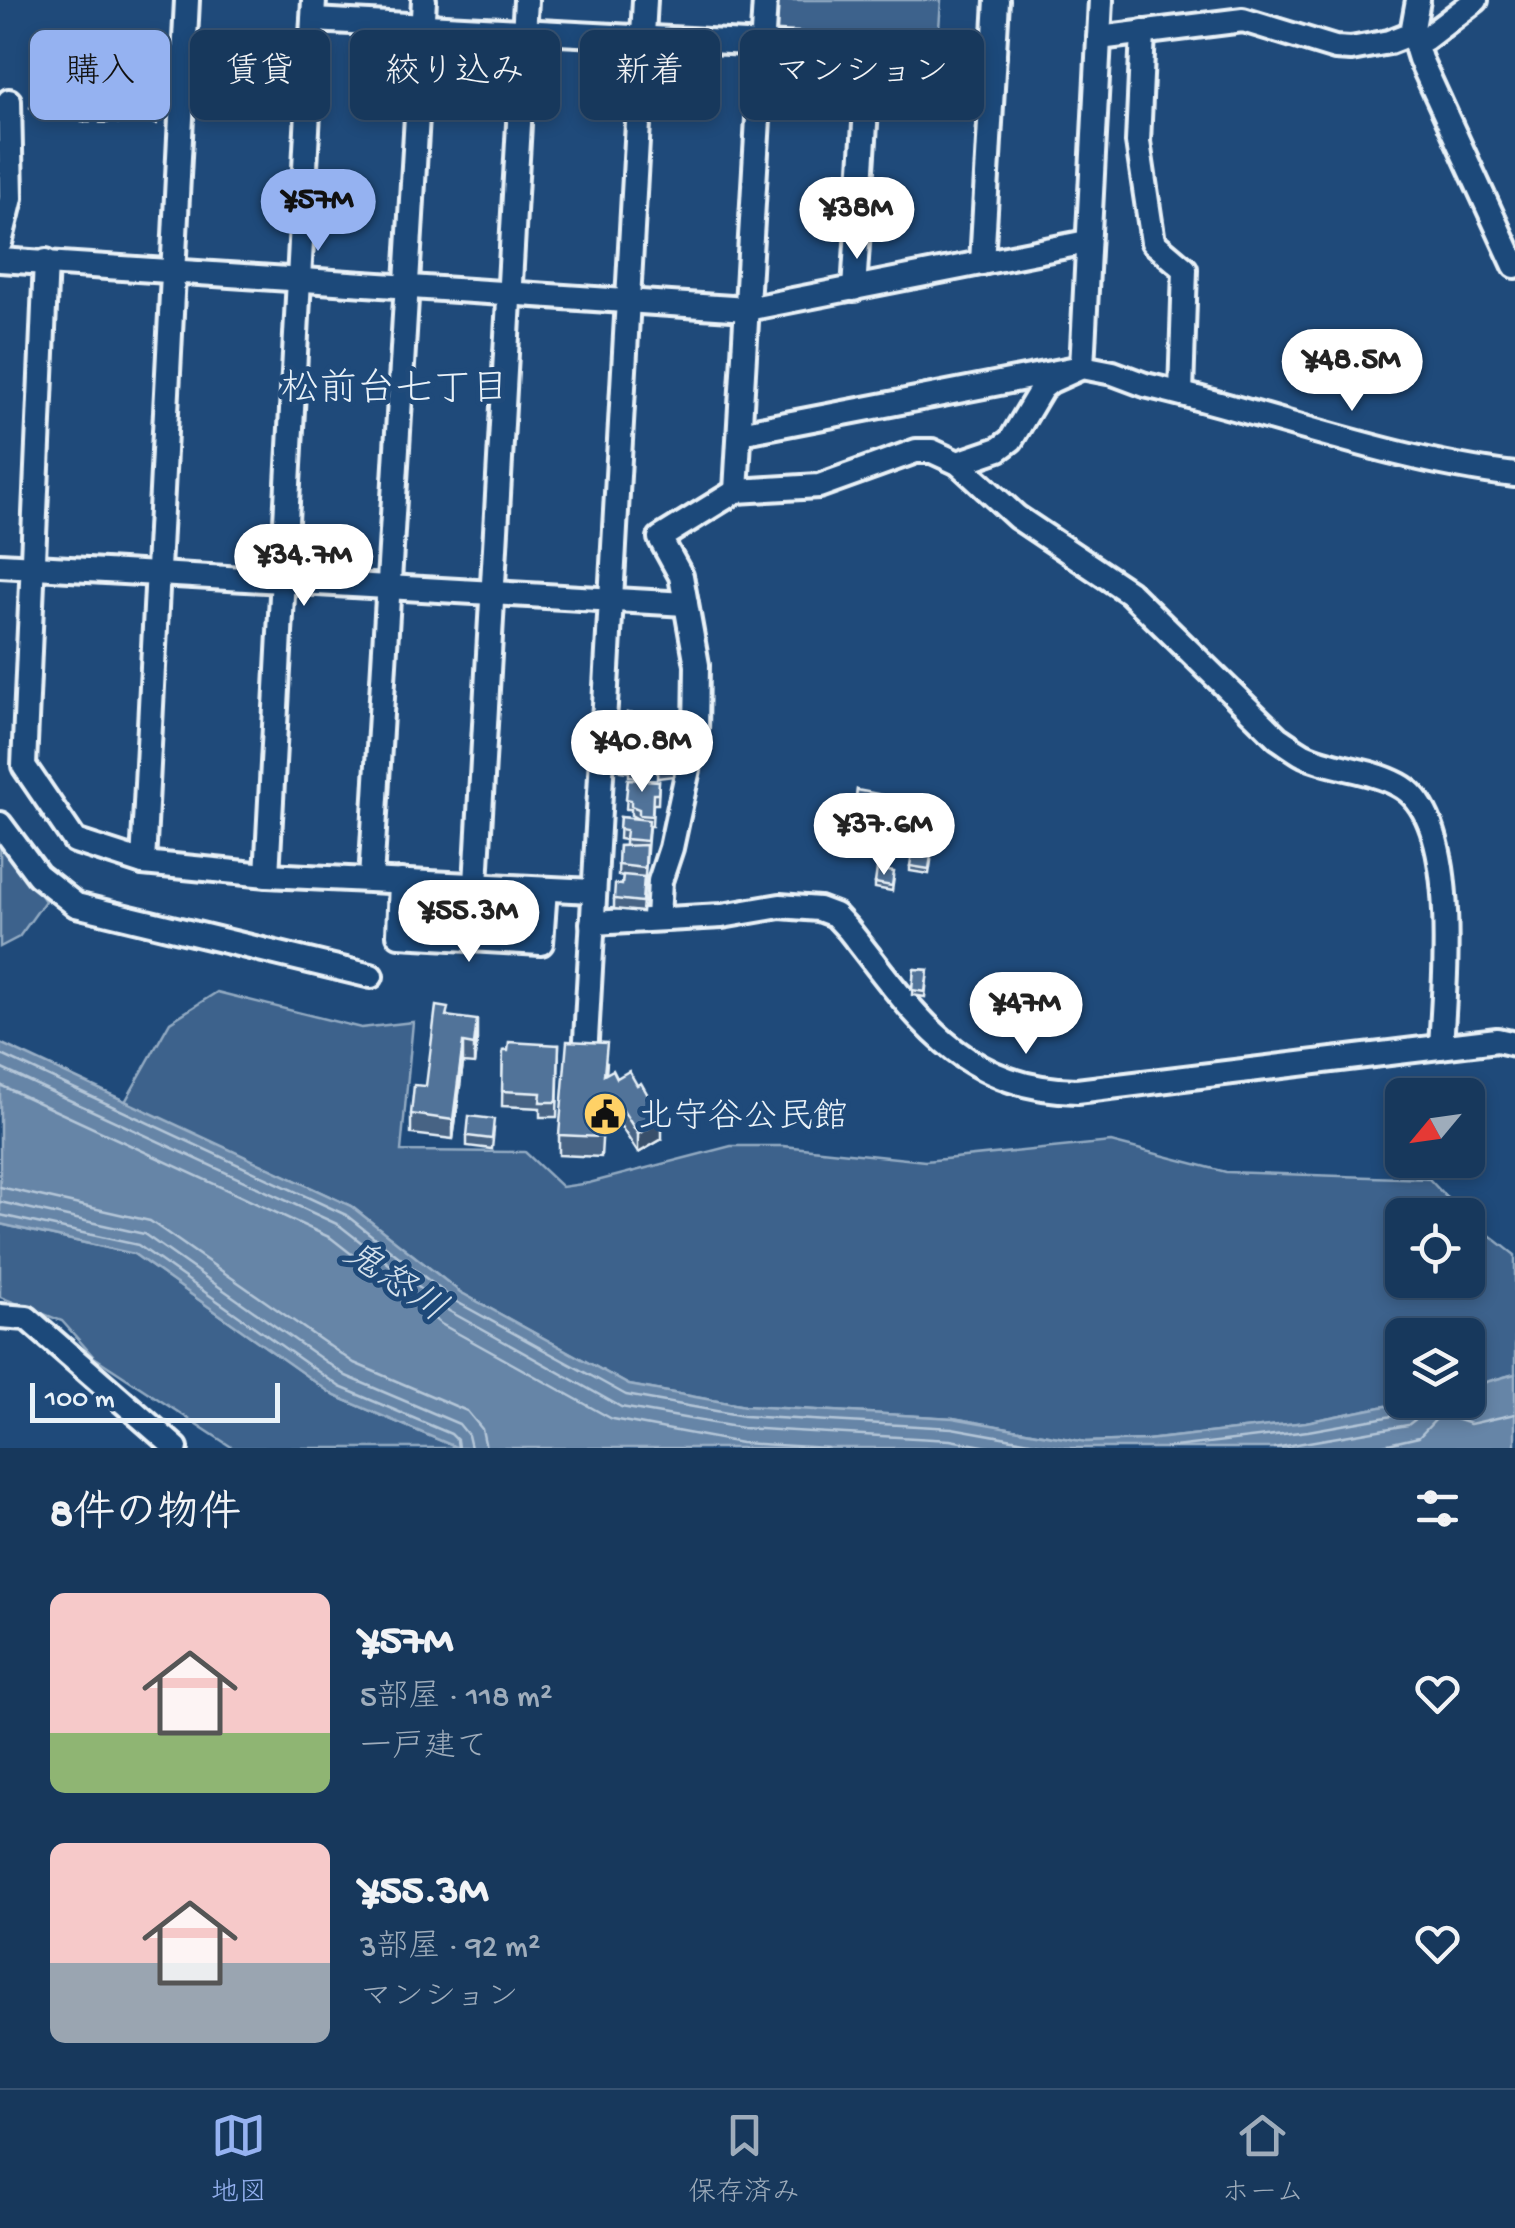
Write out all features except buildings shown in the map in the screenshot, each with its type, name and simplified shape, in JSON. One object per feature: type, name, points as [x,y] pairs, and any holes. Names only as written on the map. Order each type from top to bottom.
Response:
[{"type":"street","points":[[142,862],[187,0]]},
{"type":"street","points":[[371,880],[424,0]]},
{"type":"street","points":[[524,30],[526,0]]},
{"type":"street","points":[[644,30],[646,0]]},
{"type":"street","points":[[764,30],[765,0]]},
{"type":"street","points":[[982,263],[997,0]]},
{"type":"street","points":[[1082,367],[1101,0]]},
{"type":"street","points":[[1418,0],[1414,37],[1435,94],[1515,266]]},
{"type":"street","points":[[1099,38],[1243,20],[1334,48],[1350,49],[1414,37],[1425,40],[1476,0]]},
{"type":"street","points":[[267,876],[314,10],[422,26],[504,30]]},
{"type":"street","points":[[1144,32],[1138,142],[1153,242],[1185,270],[1181,393]]},
{"type":"street","points":[[984,55],[994,56]]},
{"type":"street","points":[[0,242],[11,198],[10,101]]},
{"type":"street","points":[[476,884],[519,120]]},
{"type":"street","points":[[585,1057],[639,120]]},
{"type":"street","points":[[736,491],[759,120]]},
{"type":"street","points":[[854,289],[865,120]]},
{"type":"street","points":[[0,260],[748,309],[1087,242]]},
{"type":"street","points":[[46,261],[24,766],[76,841],[142,862],[267,876],[594,892]]},
{"type":"street","points":[[958,463],[1011,440],[1042,388],[1082,367]]},
{"type":"street","points":[[740,433],[1082,367],[1411,458],[1515,475]]},
{"type":"street","points":[[658,918],[660,881],[696,732],[697,666],[681,576],[660,538],[736,491],[819,486],[916,452],[932,451],[958,463],[1017,518],[1129,592],[1278,738],[1304,754],[1401,785],[1420,802],[1436,840],[1448,934],[1441,1047]]},
{"type":"street","points":[[0,565],[686,604]]},
{"type":"street","points":[[0,824],[38,876],[76,905],[371,976]]},
{"type":"street","points":[[401,882],[399,935],[542,943],[545,889]]},
{"type":"street","points":[[592,923],[722,916],[780,906],[819,909],[835,915],[935,1035],[962,1058],[998,1074],[1052,1090],[1077,1091],[1498,1040],[1515,1044]]},
{"type":"street","points":[[0,1316],[27,1318],[176,1448]]},
{"type":"path","points":[[10,101],[80,122],[180,124]]},
{"type":"shaded area","points":[[771,0],[941,0],[939,30],[770,30]]},
{"type":"shaded area","points":[[0,833],[45,901],[19,937],[0,947]]},
{"type":"shaded area","points":[[217,992],[361,1028],[413,1022],[401,1151],[525,1152],[562,1187],[731,1146],[783,1146],[925,1161],[1111,1142],[1226,1172],[1429,1179],[1447,1198],[1385,1198],[1385,1298],[1485,1298],[1485,1231],[1515,1255],[1515,1374],[1485,1382],[1485,1318],[1385,1318],[1385,1406],[1306,1422],[1147,1440],[1086,1442],[953,1418],[745,1406],[629,1385],[460,1292],[351,1206],[125,1102],[170,1022]]},
{"type":"shaded area","points":[[0,1224],[134,1254],[335,1396],[458,1448],[233,1448],[94,1357],[62,1321],[0,1297]]},
{"type":"water","name":"鬼怒川","points":[[0,1043],[351,1206],[460,1292],[629,1385],[745,1406],[953,1418],[1086,1442],[1147,1440],[1306,1422],[1385,1406],[1385,1418],[1485,1418],[1485,1382],[1515,1374],[1515,1448],[458,1448],[335,1396],[134,1254],[0,1224]]},
{"type":"place","name":"北守谷公民館","points":[[605,1114]]},
{"type":"district","name":"松前台七丁目","points":[[395,386]]}]
